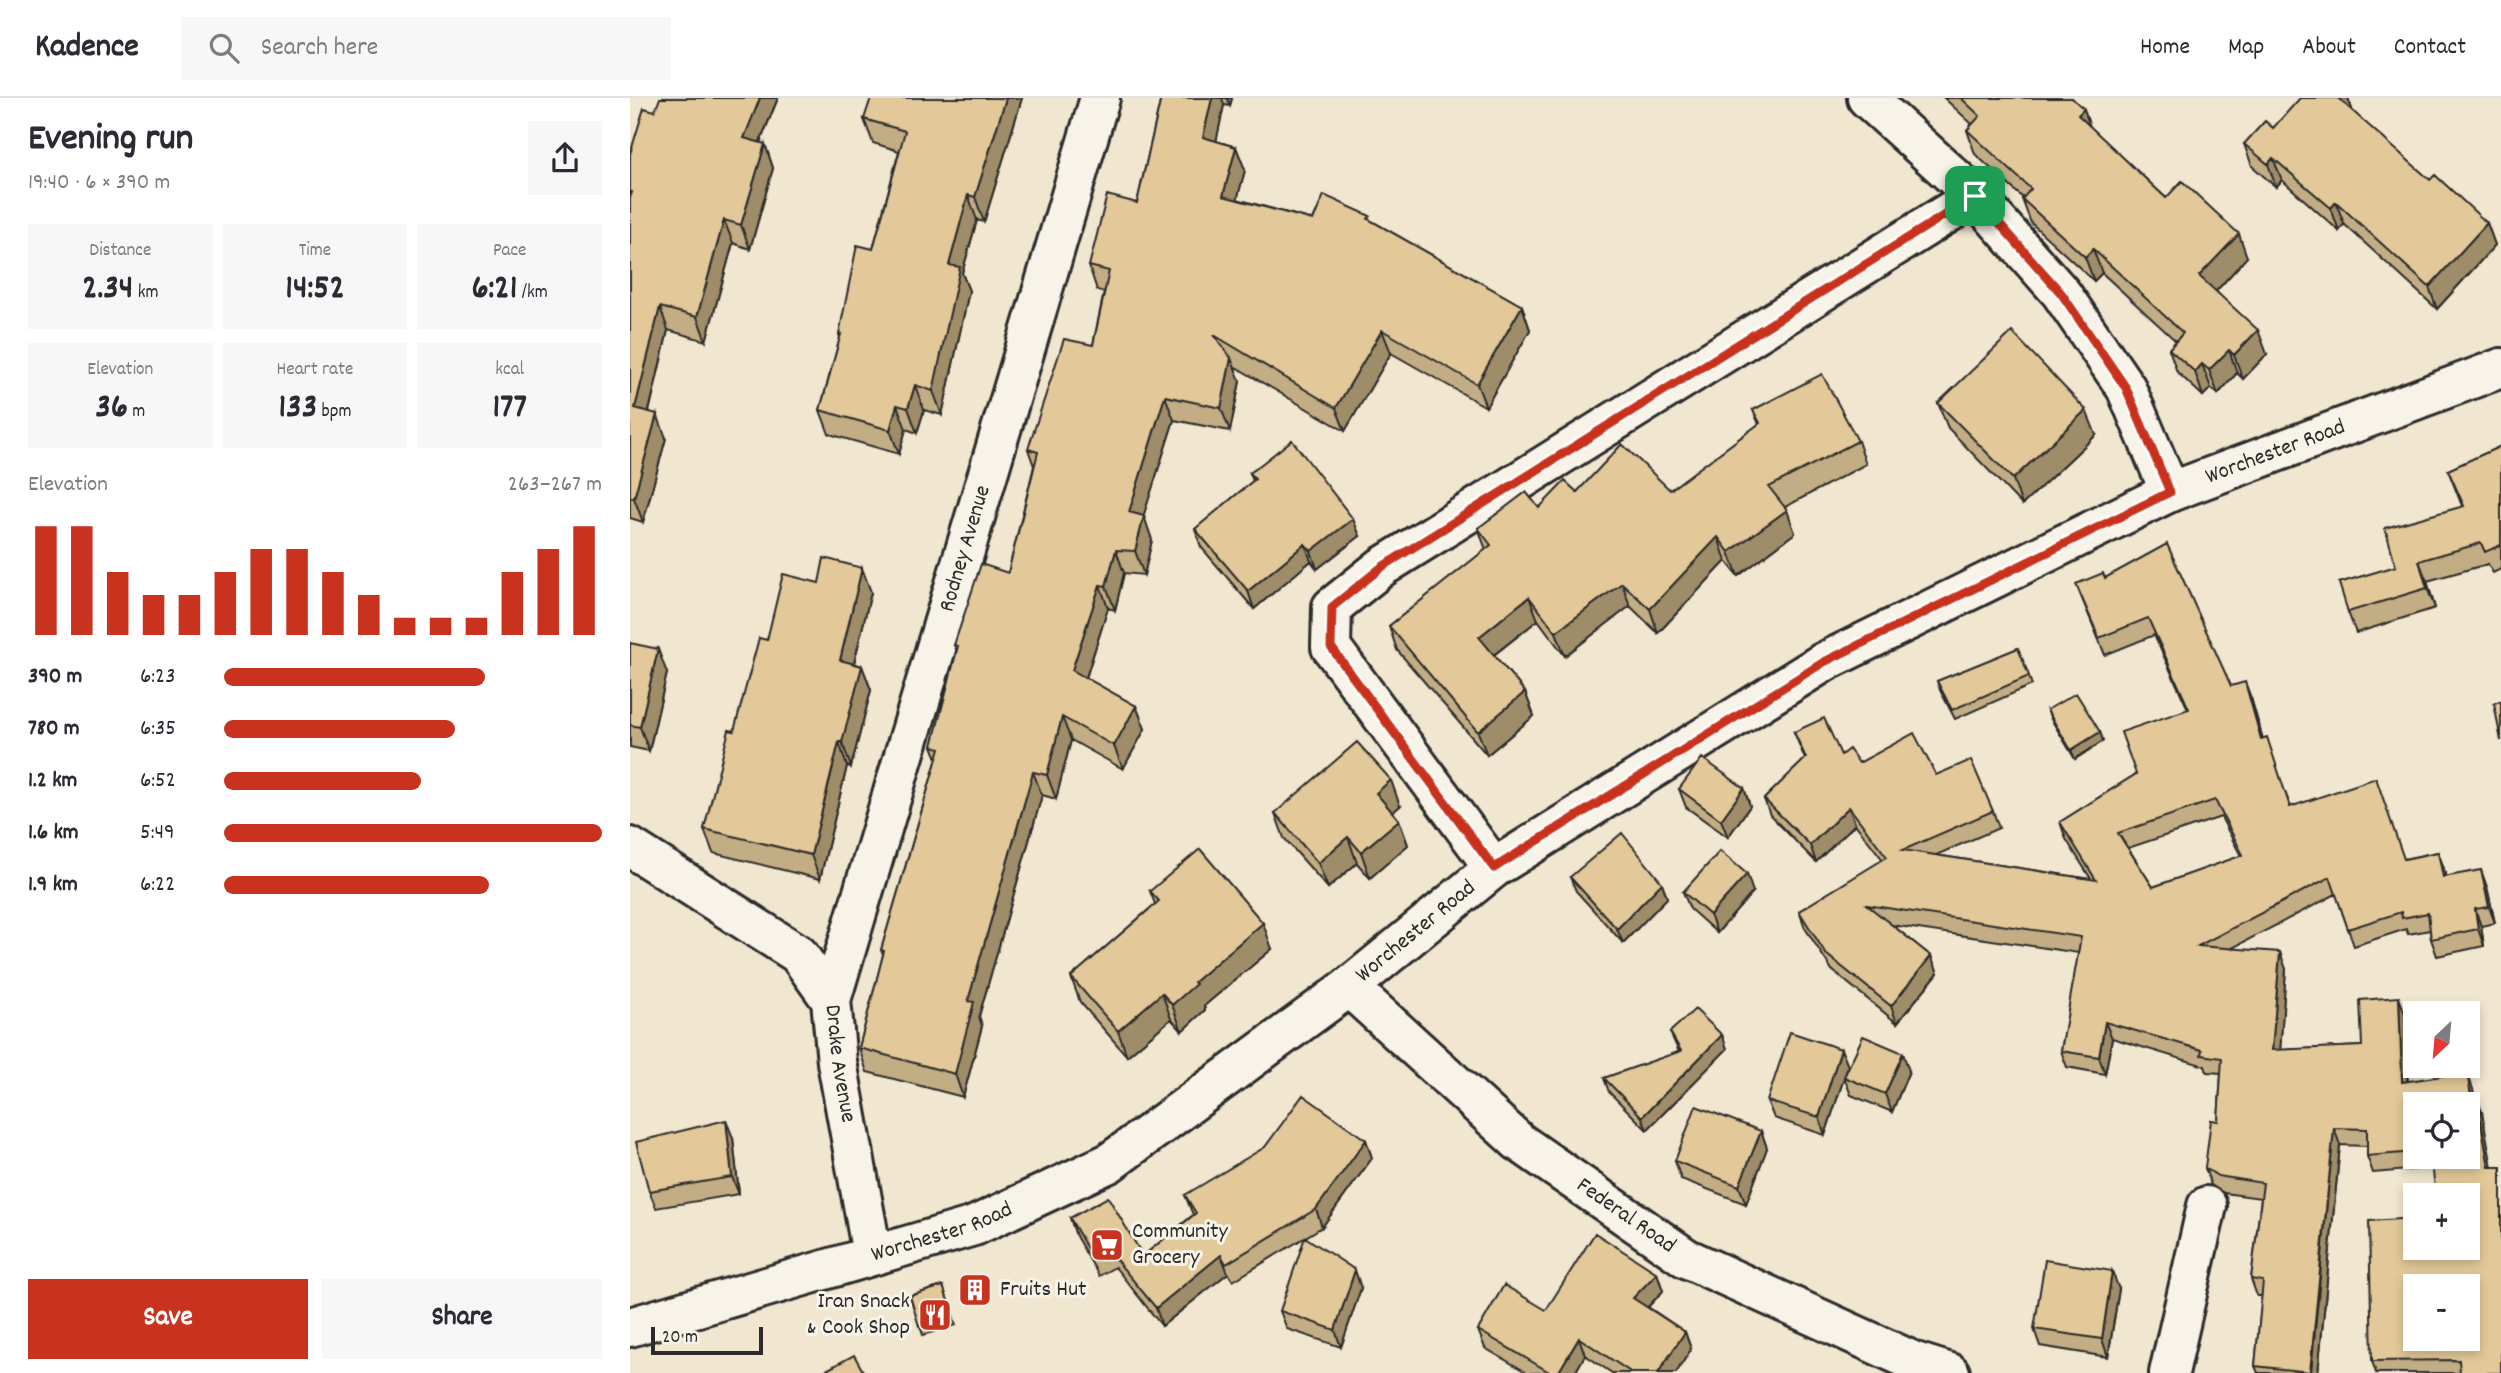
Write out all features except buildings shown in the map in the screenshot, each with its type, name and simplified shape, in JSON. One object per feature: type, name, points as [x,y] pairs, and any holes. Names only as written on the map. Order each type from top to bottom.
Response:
[{"type":"street","name":"Rodney Avenue","points":[[831,1000],[1100,98]]},
{"type":"street","points":[[1867,98],[1975,196],[2061,293],[2126,388],[2170,492]]},
{"type":"street","points":[[1494,868],[1331,647],[1332,607],[1382,567],[1975,196]]},
{"type":"street","name":"Worchester Road","points":[[630,1327],[974,1226],[1109,1163],[1349,987],[1494,868],[1824,662],[2170,492],[2501,368]]},
{"type":"street","name":"Drake Avenue","points":[[630,848],[798,954],[831,1000],[837,1062],[872,1254]]},
{"type":"street","name":"Federal Road","points":[[1349,987],[1519,1142],[1686,1258],[1915,1362],[1950,1373]]},
{"type":"street","points":[[2169,1373],[2207,1206]]},
{"type":"place","name":"Community Grocery","points":[[1107,1245]]},
{"type":"place","name":"Fruits Hut","points":[[975,1290]]},
{"type":"place","name":"Iran Snack & Cook Shop","points":[[935,1315]]},
{"type":"route","points":[[1975,196],[2061,293],[2126,388],[2170,492],[1824,662],[1494,868],[1331,647],[1332,607],[1382,567],[1975,196]]}]
